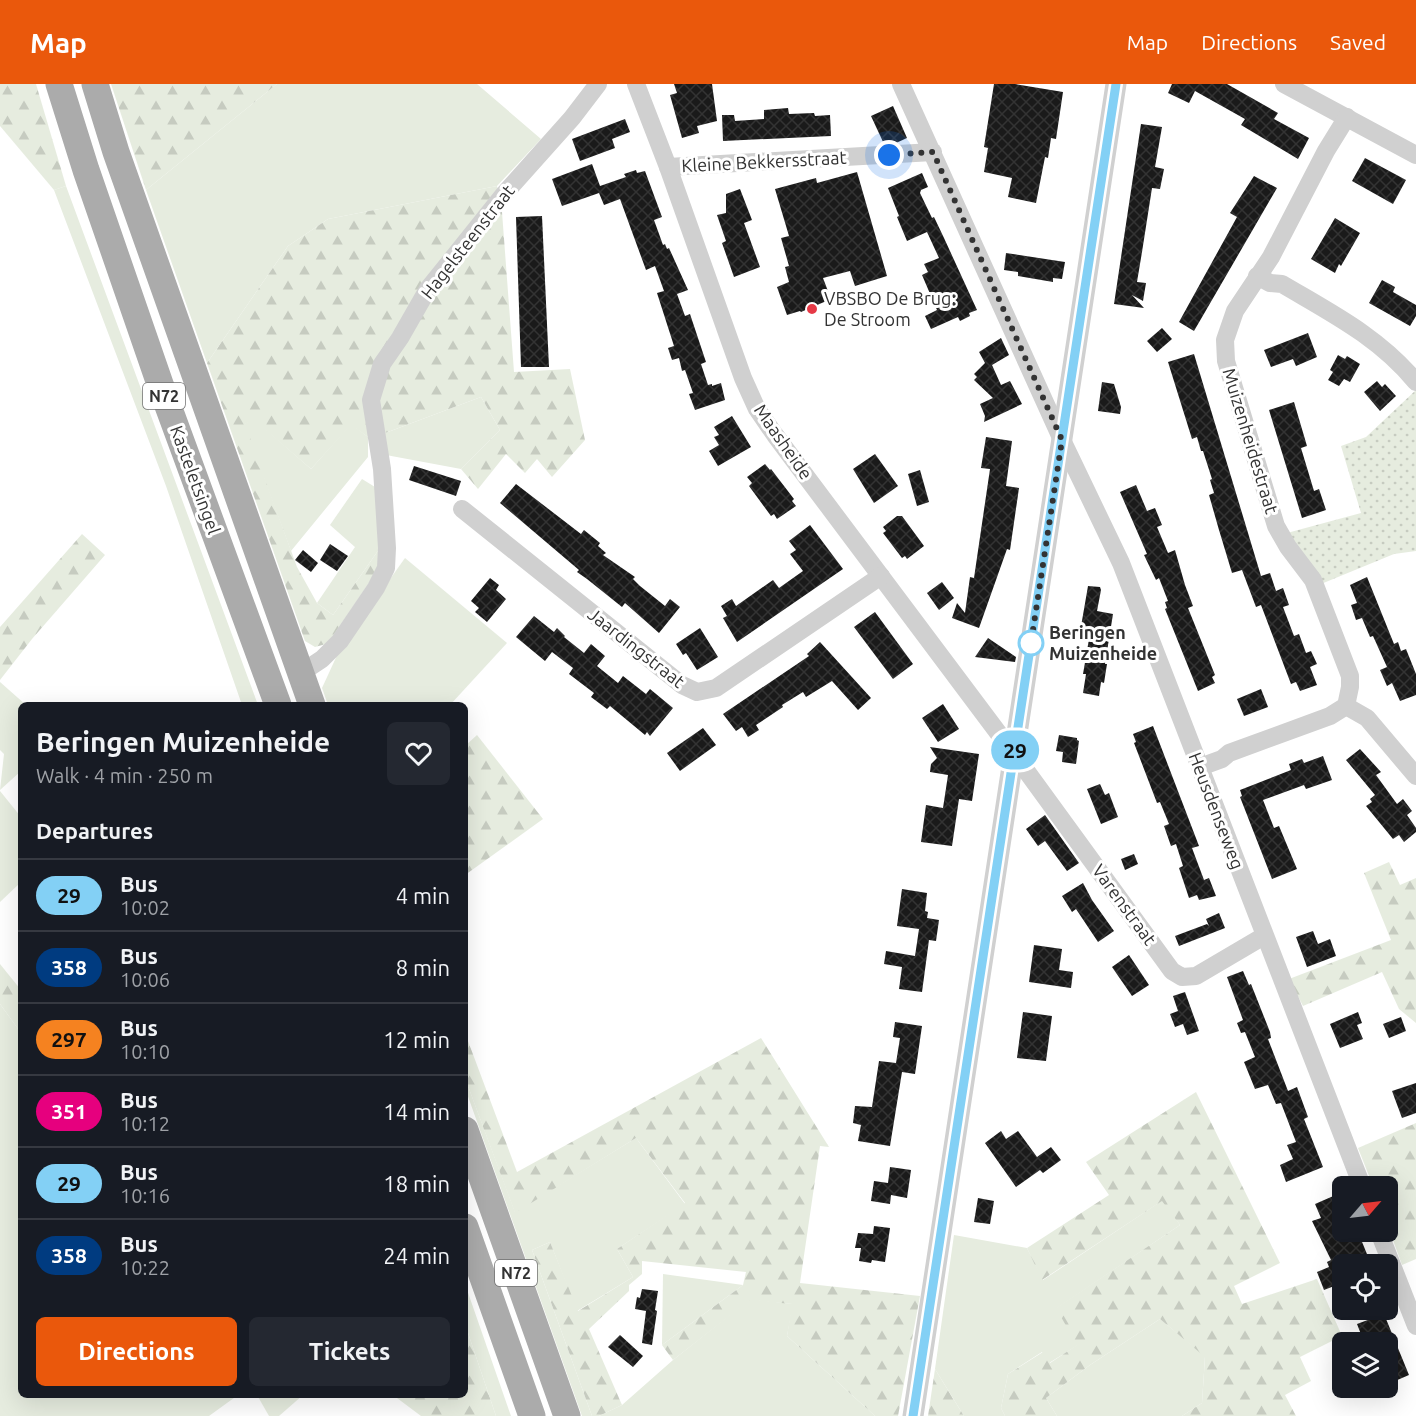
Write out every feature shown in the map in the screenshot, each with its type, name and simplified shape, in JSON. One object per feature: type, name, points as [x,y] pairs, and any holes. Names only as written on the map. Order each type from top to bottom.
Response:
[{"type":"main road","name":"Kasteletsingel","points":[[58,84],[152,361],[277,702]]},
{"type":"main road","name":"Kasteletsingel","points":[[95,84],[116,152],[311,702]]},
{"type":"main road","name":"N72","points":[[468,1138],[567,1416]]},
{"type":"main road","name":"N72","points":[[468,1235],[532,1416]]},
{"type":"street","name":"Hagelsteenstraat","points":[[301,673],[321,659],[340,641],[376,588],[386,568],[387,548],[382,469],[371,399],[382,364],[428,289],[598,84]]},
{"type":"street","name":"Maasheide","points":[[636,84],[743,378],[757,409],[1014,754]]},
{"type":"street","name":"Heusdenseweg","points":[[902,84],[1062,440],[1121,564],[1358,1176]]},
{"type":"street","points":[[913,1416],[1116,84]]},
{"type":"street","points":[[1284,84],[1416,155]]},
{"type":"street","name":"Muizenheidestraat","points":[[1346,705],[1350,676],[1313,580],[1288,547],[1276,526],[1226,361],[1225,340],[1235,311],[1282,238],[1326,151],[1347,117]]},
{"type":"street","name":"Kleine Bekkersstraat","points":[[668,167],[933,152]]},
{"type":"street","points":[[1257,276],[1270,283],[1282,284],[1358,328],[1400,362],[1416,382]]},
{"type":"street","name":"Jaardingstraat","points":[[462,509],[682,686],[697,692],[716,688],[881,576]]},
{"type":"street","points":[[1200,767],[1222,759],[1229,753],[1330,716],[1346,705],[1367,718],[1416,776]]},
{"type":"street","name":"Varenstraat","points":[[1014,754],[1172,971],[1182,977],[1196,976],[1264,936]]},
{"type":"street","points":[[1383,1242],[1416,1326]]},
{"type":"green space","points":[[0,84],[36,84],[66,186],[54,190],[0,126]]},
{"type":"green space","points":[[111,84],[277,84],[146,190]]},
{"type":"green space","points":[[277,84],[477,84],[541,139],[497,186],[328,219],[288,246],[207,363],[146,190]]},
{"type":"green space","points":[[66,186],[257,702],[241,702],[166,486],[54,190]]},
{"type":"green space","points":[[497,186],[502,212],[514,372],[570,369],[585,440],[552,477],[537,459],[525,473],[506,454],[478,489],[461,469],[500,430],[481,397],[380,435],[368,437],[351,425],[311,469],[254,420],[245,424],[297,567],[317,603],[333,615],[382,545],[394,546],[333,636],[326,644],[315,647],[305,641],[207,363],[288,246],[328,219]]},
{"type":"green space","points":[[1416,390],[1416,551],[1394,554],[1321,584],[1287,533],[1361,513],[1341,446],[1366,437]]},
{"type":"green space","points":[[481,397],[500,430],[461,469],[386,455],[380,435]]},
{"type":"green space","points":[[254,419],[311,469],[351,424],[368,437],[368,457],[291,551],[244,424]]},
{"type":"green space","points":[[362,479],[375,487],[382,545],[333,615],[317,603],[355,547],[330,525]]},
{"type":"green space","points":[[82,534],[105,555],[32,639],[0,680],[0,627]]},
{"type":"green space","points":[[405,558],[507,643],[453,702],[327,702],[322,688],[339,651]]},
{"type":"green space","points":[[0,682],[23,702],[18,702],[18,774],[0,790],[4,754],[0,750]]},
{"type":"green space","points":[[477,735],[543,819],[468,873],[468,743]]},
{"type":"green space","points":[[0,791],[18,813],[18,885],[0,902]]},
{"type":"green space","points":[[1389,862],[1400,885],[1416,878],[1416,1023],[1399,1009],[1382,972],[1303,1006],[1289,979],[1391,940],[1364,873]]},
{"type":"green space","points":[[0,964],[18,986],[18,1029],[0,1004]]},
{"type":"green space","points":[[0,1004],[18,1029],[18,1398],[234,1398],[209,1416],[0,1416]]},
{"type":"green space","points":[[761,1038],[829,1147],[820,1146],[800,1283],[920,1296],[898,1416],[875,1416],[787,1336],[792,1304],[750,1300],[673,1360],[662,1345],[743,1285],[746,1272],[642,1261],[642,1274],[629,1285],[629,1291],[589,1329],[622,1405],[599,1416],[592,1416],[532,1250],[550,1242],[578,1311],[633,1277],[617,1249],[685,1203],[636,1138],[515,1213],[468,1086],[468,1041],[517,1172]]},
{"type":"green space","points":[[468,1086],[515,1212],[636,1138],[685,1204],[617,1249],[633,1277],[577,1311],[550,1242],[532,1250],[592,1416],[582,1416],[468,1096]]},
{"type":"green space","points":[[1196,1092],[1280,1263],[1234,1286],[1242,1304],[1317,1279],[1332,1313],[1332,1320],[1335,1320],[1340,1332],[1332,1332],[1332,1341],[1300,1357],[1311,1381],[1285,1395],[1296,1416],[1182,1416],[1202,1403],[1205,1357],[1160,1319],[1090,1365],[1046,1398],[1057,1416],[1005,1416],[1001,1408],[1008,1374],[1043,1352],[1050,1363],[1077,1345],[1056,1308],[1180,1225],[1162,1201],[1042,1280],[1027,1248],[1109,1195],[1086,1162]]},
{"type":"green space","points":[[1416,1123],[1416,1259],[1402,1265],[1394,1242],[1398,1242],[1398,1176],[1369,1176],[1358,1148]]},
{"type":"green space","points":[[1163,1200],[1180,1225],[1057,1308],[1078,1345],[1049,1363],[1042,1352],[1008,1374],[1001,1408],[1005,1416],[964,1416],[935,1369],[954,1235],[1027,1248],[1043,1280]]},
{"type":"green space","points":[[663,1274],[743,1285],[662,1345]]},
{"type":"green space","points":[[468,1293],[511,1416],[496,1416],[468,1333]]},
{"type":"green space","points":[[750,1299],[793,1304],[787,1336],[875,1416],[599,1416],[622,1405],[673,1360]]},
{"type":"green space","points":[[1160,1319],[1205,1356],[1202,1403],[1182,1416],[1057,1416],[1046,1398],[1090,1365]]},
{"type":"green space","points":[[468,1333],[496,1416],[421,1416],[397,1398],[468,1398]]},
{"type":"green space","points":[[935,1369],[964,1416],[928,1416]]},
{"type":"green space","points":[[259,1398],[300,1398],[279,1416],[269,1416]]},
{"type":"building","points":[[674,84],[712,84],[717,121],[697,126],[699,133],[682,138],[670,95],[677,93]]},
{"type":"building","points":[[994,84],[1015,84],[1063,92],[1056,139],[1051,138],[1048,158],[1045,157],[1036,203],[1008,197],[1012,178],[984,172],[988,148],[984,147]]},
{"type":"building","points":[[1172,84],[1227,84],[1278,113],[1274,119],[1309,138],[1298,159],[1241,125],[1245,119],[1195,91],[1189,103],[1168,93]]},
{"type":"building","points":[[893,106],[907,138],[896,143],[884,144],[871,116]]},
{"type":"building","points":[[788,108],[789,114],[830,115],[831,136],[723,141],[722,115],[734,115],[735,121],[764,119],[764,110]]},
{"type":"building","points":[[625,119],[630,132],[612,139],[615,148],[580,161],[572,139]]},
{"type":"building","points":[[1141,124],[1162,127],[1155,167],[1164,169],[1160,189],[1152,188],[1137,282],[1146,283],[1143,301],[1132,295],[1144,308],[1114,304]]},
{"type":"building","points":[[1365,158],[1406,180],[1393,204],[1352,181]]},
{"type":"building","points":[[592,164],[600,186],[626,177],[624,174],[636,170],[637,173],[645,171],[662,217],[654,220],[663,245],[669,248],[688,290],[677,294],[685,316],[690,314],[706,362],[701,364],[708,385],[721,383],[725,400],[695,410],[689,394],[693,393],[685,370],[682,371],[679,358],[672,360],[668,348],[674,346],[657,293],[664,291],[655,266],[646,270],[620,199],[604,205],[599,193],[562,206],[552,179]]},
{"type":"building","points":[[857,172],[887,276],[855,286],[850,271],[823,278],[831,299],[801,312],[787,315],[777,287],[789,282],[785,267],[789,266],[781,238],[789,236],[775,189],[816,178],[817,183]]},
{"type":"building","points":[[922,173],[928,187],[920,193],[932,218],[934,217],[977,310],[969,313],[970,316],[960,321],[958,317],[931,329],[925,316],[937,310],[922,275],[928,272],[924,264],[939,258],[927,232],[907,241],[888,188]]},
{"type":"building","points":[[1254,176],[1277,188],[1194,331],[1179,322],[1237,217],[1230,213]]},
{"type":"building","points":[[740,189],[752,220],[744,223],[760,267],[734,277],[722,243],[726,241],[717,215],[726,213],[726,194]]},
{"type":"building","points":[[542,216],[549,367],[521,367],[516,217]]},
{"type":"building","points":[[1335,218],[1360,233],[1335,273],[1311,259]]},
{"type":"building","points":[[1006,253],[1065,262],[1062,279],[1053,278],[1053,282],[1018,276],[1018,272],[1004,270]]},
{"type":"building","points":[[1382,280],[1395,287],[1393,292],[1416,305],[1416,316],[1410,326],[1369,303]]},
{"type":"building","points":[[1162,328],[1172,339],[1157,352],[1147,341]]},
{"type":"building","points":[[1308,333],[1317,357],[1296,366],[1293,359],[1271,367],[1264,350]]},
{"type":"building","points":[[1001,338],[1009,355],[992,365],[1001,385],[1010,381],[1022,404],[984,422],[985,416],[980,404],[993,398],[974,380],[977,377],[974,374],[985,363],[979,352]]},
{"type":"building","points":[[1194,354],[1261,576],[1270,573],[1276,591],[1283,588],[1289,605],[1283,607],[1294,636],[1299,634],[1306,653],[1311,651],[1317,664],[1310,667],[1317,685],[1300,691],[1296,682],[1291,684],[1261,605],[1256,607],[1242,570],[1232,573],[1209,495],[1214,493],[1210,480],[1212,479],[1197,437],[1192,439],[1168,362]]},
{"type":"building","points":[[1338,355],[1345,359],[1347,356],[1360,364],[1350,382],[1344,379],[1339,386],[1328,380],[1333,372],[1330,370]]},
{"type":"building","points":[[1377,381],[1382,387],[1385,384],[1396,396],[1380,411],[1364,392]]},
{"type":"building","points":[[1102,382],[1114,384],[1121,407],[1120,414],[1098,411]]},
{"type":"building","points":[[1294,402],[1307,446],[1301,448],[1314,491],[1319,489],[1326,510],[1302,518],[1269,410]]},
{"type":"building","points":[[732,416],[751,447],[718,466],[709,451],[719,445],[714,437],[719,435],[714,427]]},
{"type":"building","points":[[986,437],[1012,441],[1006,486],[1019,488],[1010,550],[1007,549],[979,628],[952,618],[957,603],[965,613],[970,577],[974,578],[990,469],[981,468]]},
{"type":"building","points":[[875,454],[898,486],[874,503],[853,469]]},
{"type":"building","points":[[765,464],[794,499],[792,501],[796,506],[777,519],[774,514],[771,516],[749,486],[752,483],[747,477]]},
{"type":"building","points":[[414,466],[461,481],[456,496],[409,480]]},
{"type":"building","points":[[920,470],[929,502],[917,506],[908,474]]},
{"type":"building","points":[[516,484],[581,534],[584,530],[600,543],[598,546],[606,553],[603,555],[635,577],[633,579],[640,586],[665,606],[670,599],[680,607],[659,633],[625,603],[622,607],[577,572],[579,570],[500,503]]},
{"type":"building","points":[[1136,485],[1147,511],[1155,508],[1162,525],[1157,527],[1168,553],[1175,550],[1193,606],[1188,608],[1215,675],[1212,677],[1215,683],[1198,691],[1165,609],[1167,608],[1165,602],[1168,601],[1159,578],[1156,580],[1144,555],[1147,554],[1120,492]]},
{"type":"building","points":[[897,516],[902,516],[924,546],[907,559],[905,556],[902,558],[883,533],[886,531],[883,527]]},
{"type":"building","points":[[810,525],[843,569],[737,642],[723,618],[727,616],[721,606],[732,599],[736,606],[773,580],[779,588],[803,571],[790,554],[796,550],[789,541]]},
{"type":"building","points":[[330,544],[348,556],[337,571],[320,560]]},
{"type":"building","points":[[303,550],[318,563],[311,572],[295,560]]},
{"type":"building","points":[[1367,577],[1394,644],[1398,642],[1401,651],[1406,649],[1416,674],[1416,695],[1400,701],[1392,683],[1387,686],[1380,670],[1387,667],[1373,636],[1370,637],[1362,618],[1356,620],[1351,605],[1357,603],[1350,585]]},
{"type":"building","points":[[490,578],[499,585],[496,590],[506,599],[487,622],[475,612],[479,608],[471,601]]},
{"type":"building","points":[[942,582],[954,598],[939,610],[927,593]]},
{"type":"building","points":[[1088,586],[1100,587],[1097,611],[1113,614],[1104,683],[1101,682],[1099,696],[1083,693],[1086,674],[1083,674],[1089,639],[1079,638]]},
{"type":"building","points":[[875,612],[913,664],[893,679],[854,627]]},
{"type":"building","points":[[534,616],[554,632],[557,628],[564,637],[584,653],[591,644],[605,656],[597,666],[618,683],[623,676],[646,694],[650,689],[673,708],[650,736],[647,732],[645,735],[610,706],[607,709],[591,697],[594,693],[569,674],[573,668],[552,652],[545,661],[516,637]]},
{"type":"building","points":[[700,628],[718,657],[697,670],[686,653],[683,655],[676,644]]},
{"type":"building","points":[[988,638],[1016,657],[1015,662],[975,657]]},
{"type":"building","points":[[820,642],[871,698],[858,710],[832,681],[806,697],[803,692],[782,705],[783,707],[756,725],[759,730],[748,737],[742,727],[736,731],[723,714],[809,656],[807,654]]},
{"type":"building","points":[[1261,689],[1268,707],[1244,716],[1237,699]]},
{"type":"building","points":[[943,704],[959,729],[938,742],[922,718]]},
{"type":"building","points":[[1153,726],[1199,846],[1192,848],[1204,880],[1209,878],[1216,896],[1199,900],[1197,895],[1189,898],[1179,868],[1183,866],[1176,844],[1171,846],[1164,826],[1169,824],[1160,802],[1157,803],[1134,743],[1136,742],[1133,734]]},
{"type":"building","points":[[703,728],[716,745],[680,771],[667,753]]},
{"type":"building","points":[[1059,735],[1077,738],[1079,741],[1076,764],[1062,762],[1063,752],[1056,751]]},
{"type":"building","points":[[930,747],[979,754],[972,801],[959,799],[952,846],[921,842],[926,805],[943,808],[948,775],[930,772],[931,764],[937,758]]},
{"type":"building","points":[[1360,749],[1381,772],[1376,775],[1397,804],[1403,799],[1412,811],[1407,815],[1416,828],[1416,832],[1404,842],[1399,835],[1393,839],[1366,806],[1372,802],[1370,799],[1375,795],[1346,760]]},
{"type":"building","points":[[1323,756],[1332,780],[1306,789],[1304,785],[1263,800],[1274,828],[1279,826],[1297,869],[1272,879],[1240,797],[1242,796],[1240,790],[1291,770],[1289,764],[1302,759],[1304,763]]},
{"type":"building","points":[[1100,784],[1105,795],[1109,793],[1118,817],[1101,824],[1087,789]]},
{"type":"building","points":[[1045,815],[1079,863],[1067,871],[1045,841],[1038,846],[1026,829]]},
{"type":"building","points":[[1134,854],[1138,864],[1125,870],[1121,859]]},
{"type":"building","points":[[1083,883],[1114,931],[1098,942],[1076,909],[1072,912],[1062,896]]},
{"type":"building","points":[[902,889],[927,893],[925,911],[928,912],[927,918],[939,920],[936,941],[929,940],[922,992],[899,989],[902,967],[884,964],[886,951],[915,956],[919,929],[897,926]]},
{"type":"building","points":[[1219,913],[1225,928],[1179,946],[1175,936],[1207,924],[1209,926],[1206,919]]},
{"type":"building","points":[[1313,931],[1318,944],[1330,939],[1336,956],[1307,967],[1296,937]]},
{"type":"building","points":[[1034,945],[1062,949],[1059,970],[1073,972],[1071,988],[1029,982]]},
{"type":"building","points":[[1129,955],[1149,985],[1132,996],[1112,967]]},
{"type":"building","points":[[1243,971],[1249,985],[1251,984],[1270,1032],[1271,1038],[1268,1039],[1288,1091],[1297,1087],[1308,1117],[1304,1119],[1323,1167],[1286,1182],[1280,1165],[1293,1159],[1287,1145],[1296,1142],[1281,1103],[1276,1104],[1268,1085],[1255,1089],[1244,1062],[1255,1057],[1245,1032],[1241,1033],[1237,1023],[1243,1020],[1227,977]]},
{"type":"building","points":[[1185,992],[1199,1031],[1187,1035],[1183,1024],[1175,1027],[1170,1014],[1178,1011],[1173,996]]},
{"type":"building","points":[[1023,1012],[1052,1016],[1046,1061],[1017,1058]]},
{"type":"building","points":[[1358,1012],[1362,1023],[1357,1025],[1363,1039],[1340,1048],[1330,1024]]},
{"type":"building","points":[[1401,1017],[1406,1031],[1389,1038],[1383,1024]]},
{"type":"building","points":[[895,1022],[922,1026],[915,1074],[902,1072],[890,1146],[858,1141],[861,1125],[853,1123],[855,1106],[872,1107],[879,1061],[896,1063],[900,1038],[893,1037]]},
{"type":"building","points":[[1416,1083],[1416,1113],[1402,1118],[1392,1091]]},
{"type":"building","points":[[1001,1131],[1006,1139],[1018,1131],[1037,1157],[1051,1147],[1061,1160],[1043,1173],[1040,1170],[1016,1187],[985,1143]]},
{"type":"building","points":[[890,1167],[911,1170],[907,1198],[891,1195],[890,1204],[871,1201],[874,1181],[888,1183]]},
{"type":"building","points":[[1332,1197],[1332,1242],[1362,1242],[1367,1254],[1332,1254],[1332,1287],[1324,1290],[1317,1272],[1329,1267],[1327,1262],[1331,1260],[1312,1221],[1321,1218],[1315,1204]]},
{"type":"building","points":[[978,1198],[994,1201],[990,1224],[974,1222]]},
{"type":"building","points":[[874,1226],[890,1228],[885,1262],[859,1261],[861,1248],[855,1248],[858,1233],[873,1234]]},
{"type":"building","points":[[642,1289],[658,1291],[652,1345],[642,1343],[646,1311],[635,1309],[637,1297],[640,1298]]},
{"type":"building","points":[[1368,1320],[1386,1320],[1391,1332],[1360,1332],[1357,1324]]},
{"type":"building","points":[[620,1335],[643,1356],[633,1367],[608,1347]]},
{"type":"building","points":[[1398,1348],[1409,1375],[1398,1380]]},
{"type":"bus line","name":"29","points":[[913,1416],[1116,84]]},
{"type":"place","name":"VBSBO De Brug: De Stroom","points":[[812,309]]},
{"type":"place","name":"Beringen Muizenheide","points":[[1031,643]]},
{"type":"route","points":[[889,155],[933,152],[1062,440],[1031,643]]}]
